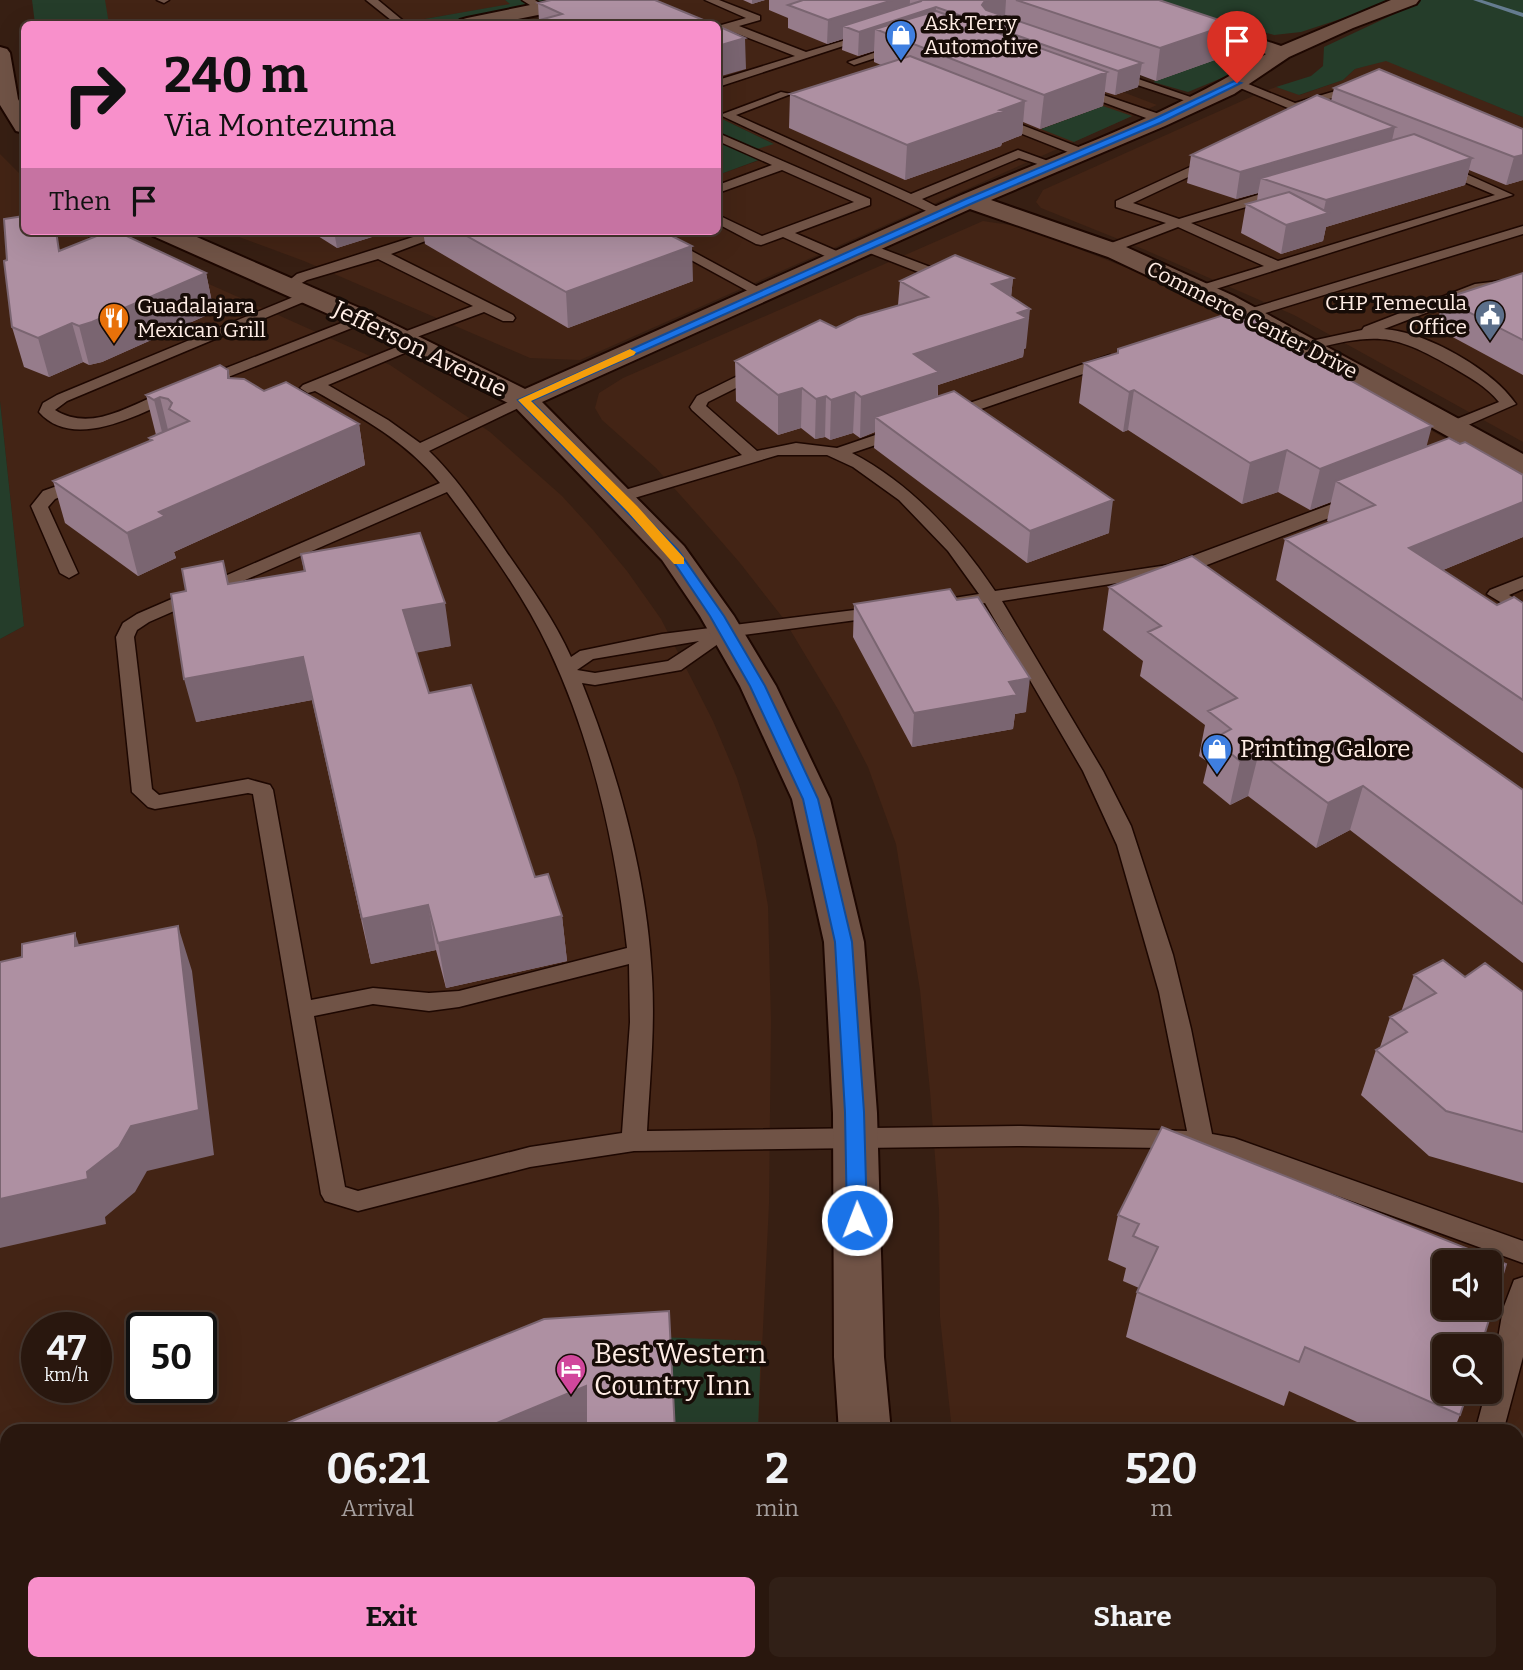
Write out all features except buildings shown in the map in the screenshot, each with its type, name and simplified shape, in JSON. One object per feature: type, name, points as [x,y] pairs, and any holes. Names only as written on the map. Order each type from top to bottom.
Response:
[{"type":"street","points":[[478,21],[536,5],[583,0]]},
{"type":"street","points":[[1123,0],[1282,53]]},
{"type":"street","points":[[524,400],[942,213],[1199,102],[1237,83],[1282,53],[1346,24],[1409,0]]},
{"type":"street","points":[[0,53],[21,115]]},
{"type":"street","name":"Commerce Center Drive","points":[[970,201],[1108,249],[1200,290],[1235,318],[1307,346],[1523,466]]},
{"type":"street","name":"Jefferson Avenue","points":[[171,235],[362,319],[524,400],[673,553],[758,686],[811,799],[844,942],[855,1139],[859,1357],[864,1424]]},
{"type":"lane","points":[[370,0],[398,21]]},
{"type":"lane","points":[[710,0],[756,18],[722,27]]},
{"type":"lane","points":[[743,12],[765,6]]},
{"type":"lane","points":[[722,27],[805,56]]},
{"type":"lane","points":[[721,83],[878,34]]},
{"type":"lane","points":[[879,72],[854,62],[913,43]]},
{"type":"lane","points":[[1094,67],[1199,102]]},
{"type":"lane","points":[[1301,113],[1377,82]]},
{"type":"lane","points":[[1064,83],[1161,119]]},
{"type":"lane","points":[[1237,83],[1301,113],[1335,124]]},
{"type":"lane","points":[[785,94],[726,115],[942,213]]},
{"type":"lane","points":[[990,117],[1082,153]]},
{"type":"lane","points":[[721,138],[865,202],[761,241],[721,221]]},
{"type":"lane","points":[[911,199],[1018,154],[1053,165]]},
{"type":"lane","points":[[1222,156],[1121,204],[1179,223],[1277,266]]},
{"type":"lane","points":[[1421,159],[1507,195]]},
{"type":"lane","points":[[721,188],[782,166]]},
{"type":"lane","points":[[1108,249],[1179,223],[1294,189]]},
{"type":"lane","points":[[1200,290],[1523,190]]},
{"type":"lane","points":[[1235,318],[1523,230]]},
{"type":"lane","points":[[785,233],[841,258]]},
{"type":"lane","points":[[362,319],[92,425],[74,426],[58,422],[47,412],[50,406],[62,398],[298,290],[302,277],[434,235]]},
{"type":"lane","points":[[653,235],[762,293]]},
{"type":"lane","points":[[867,247],[952,281],[928,292]]},
{"type":"lane","points":[[379,254],[508,318]]},
{"type":"lane","points":[[1307,346],[1360,334],[1480,287],[1523,282]]},
{"type":"lane","points":[[292,395],[484,307]]},
{"type":"lane","points":[[1360,334],[1390,334],[1414,340],[1485,379],[1515,401]]},
{"type":"lane","points":[[837,453],[1125,355]]},
{"type":"lane","points":[[753,456],[698,407],[702,400],[781,361]]},
{"type":"lane","points":[[316,385],[418,450],[449,485],[524,591],[567,672],[603,777],[628,867],[639,953],[641,1021],[634,1141]]},
{"type":"lane","points":[[418,450],[524,400]]},
{"type":"lane","points":[[1453,426],[1515,401]]},
{"type":"lane","points":[[621,497],[753,456],[801,447],[850,457],[900,491],[952,542],[993,597],[1088,764],[1126,842],[1162,953],[1188,1060],[1201,1142]]},
{"type":"lane","points":[[1466,458],[1492,448]]},
{"type":"lane","points":[[69,573],[39,506],[49,495],[100,474]]},
{"type":"lane","points":[[449,485],[143,618],[129,627],[125,637],[142,792],[155,802],[248,786],[263,790],[334,1194],[358,1200],[530,1157],[634,1141],[1033,1136],[1163,1138],[1226,1145],[1523,1252]]},
{"type":"lane","points":[[936,605],[1193,564],[1365,498]]},
{"type":"lane","points":[[1166,570],[1188,586]]},
{"type":"lane","points":[[1523,582],[1496,594],[1523,611]]},
{"type":"lane","points":[[567,672],[587,655],[725,631],[896,610]]},
{"type":"lane","points":[[567,672],[595,679],[674,666],[725,631]]},
{"type":"lane","points":[[302,1010],[373,996],[429,1002],[459,999],[639,953]]},
{"type":"lane","points":[[1491,1424],[1510,1354],[1516,1309],[1523,1288]]},
{"type":"shaded area","points":[[63,0],[505,0],[511,4],[413,21],[66,21]]},
{"type":"shaded area","points":[[619,0],[1029,0],[946,25],[1157,105],[580,360],[530,358],[304,261],[234,235],[721,235],[721,174],[766,158],[754,150],[773,143],[721,118],[721,21],[534,21]]},
{"type":"shaded area","points":[[1386,60],[1523,117],[1523,442],[1294,315],[1041,208],[1036,202],[1043,190],[1262,92],[1276,87],[1300,95],[1343,80],[1355,69]]},
{"type":"shaded area","points":[[0,154],[21,175],[21,235],[113,235],[191,276],[390,365],[490,432],[562,496],[627,571],[661,619],[713,721],[737,778],[756,840],[768,906],[771,1021],[769,1204],[758,1424],[0,1424],[0,639],[24,626],[0,401]]},
{"type":"shaded area","points":[[983,221],[1023,227],[1127,268],[1234,318],[1523,483],[1523,1424],[951,1424],[940,1317],[939,1209],[930,1091],[920,990],[896,844],[868,767],[839,711],[783,618],[740,563],[656,468],[602,420],[595,408],[599,393],[623,378]]},
{"type":"green space","points":[[32,0],[105,0],[108,21],[35,21]]},
{"type":"green space","points":[[505,0],[552,0],[450,21],[413,21],[510,4]]},
{"type":"green space","points":[[1104,0],[1242,48],[1255,58],[1241,70],[1188,92],[1153,82],[1225,56]]},
{"type":"green space","points":[[1151,0],[1523,0],[1523,117],[1386,61],[1355,69],[1343,80],[1299,95],[1276,87],[1311,76],[1323,66],[1324,47],[1405,9],[1383,5],[1301,32],[1274,35]]},
{"type":"green space","points":[[1103,106],[1132,116],[1074,142],[1041,129]]},
{"type":"green space","points":[[721,118],[774,144],[754,150],[767,157],[721,174]]},
{"type":"green space","points":[[0,401],[24,626],[0,639]]},
{"type":"green space","points":[[659,1337],[761,1341],[758,1424],[674,1424],[671,1355]]},
{"type":"waterway","points":[[1476,0],[1523,15]]},
{"type":"slow traffic","points":[[630,352],[524,400],[633,509],[679,561]]},
{"type":"place","name":"Ask Terry Automotive","points":[[901,62]]},
{"type":"place","name":"CHP Temecula Office","points":[[1490,342]]},
{"type":"place","name":"Guadalajara Mexican Grill","points":[[114,345]]},
{"type":"place","name":"Printing Galore","points":[[1217,776]]},
{"type":"place","name":"Best Western Country Inn","points":[[571,1396]]},
{"type":"route","points":[[857,1220],[855,1112],[844,942],[811,799],[758,686],[717,616],[673,553],[524,400],[970,201],[1157,121],[1237,83]]}]
